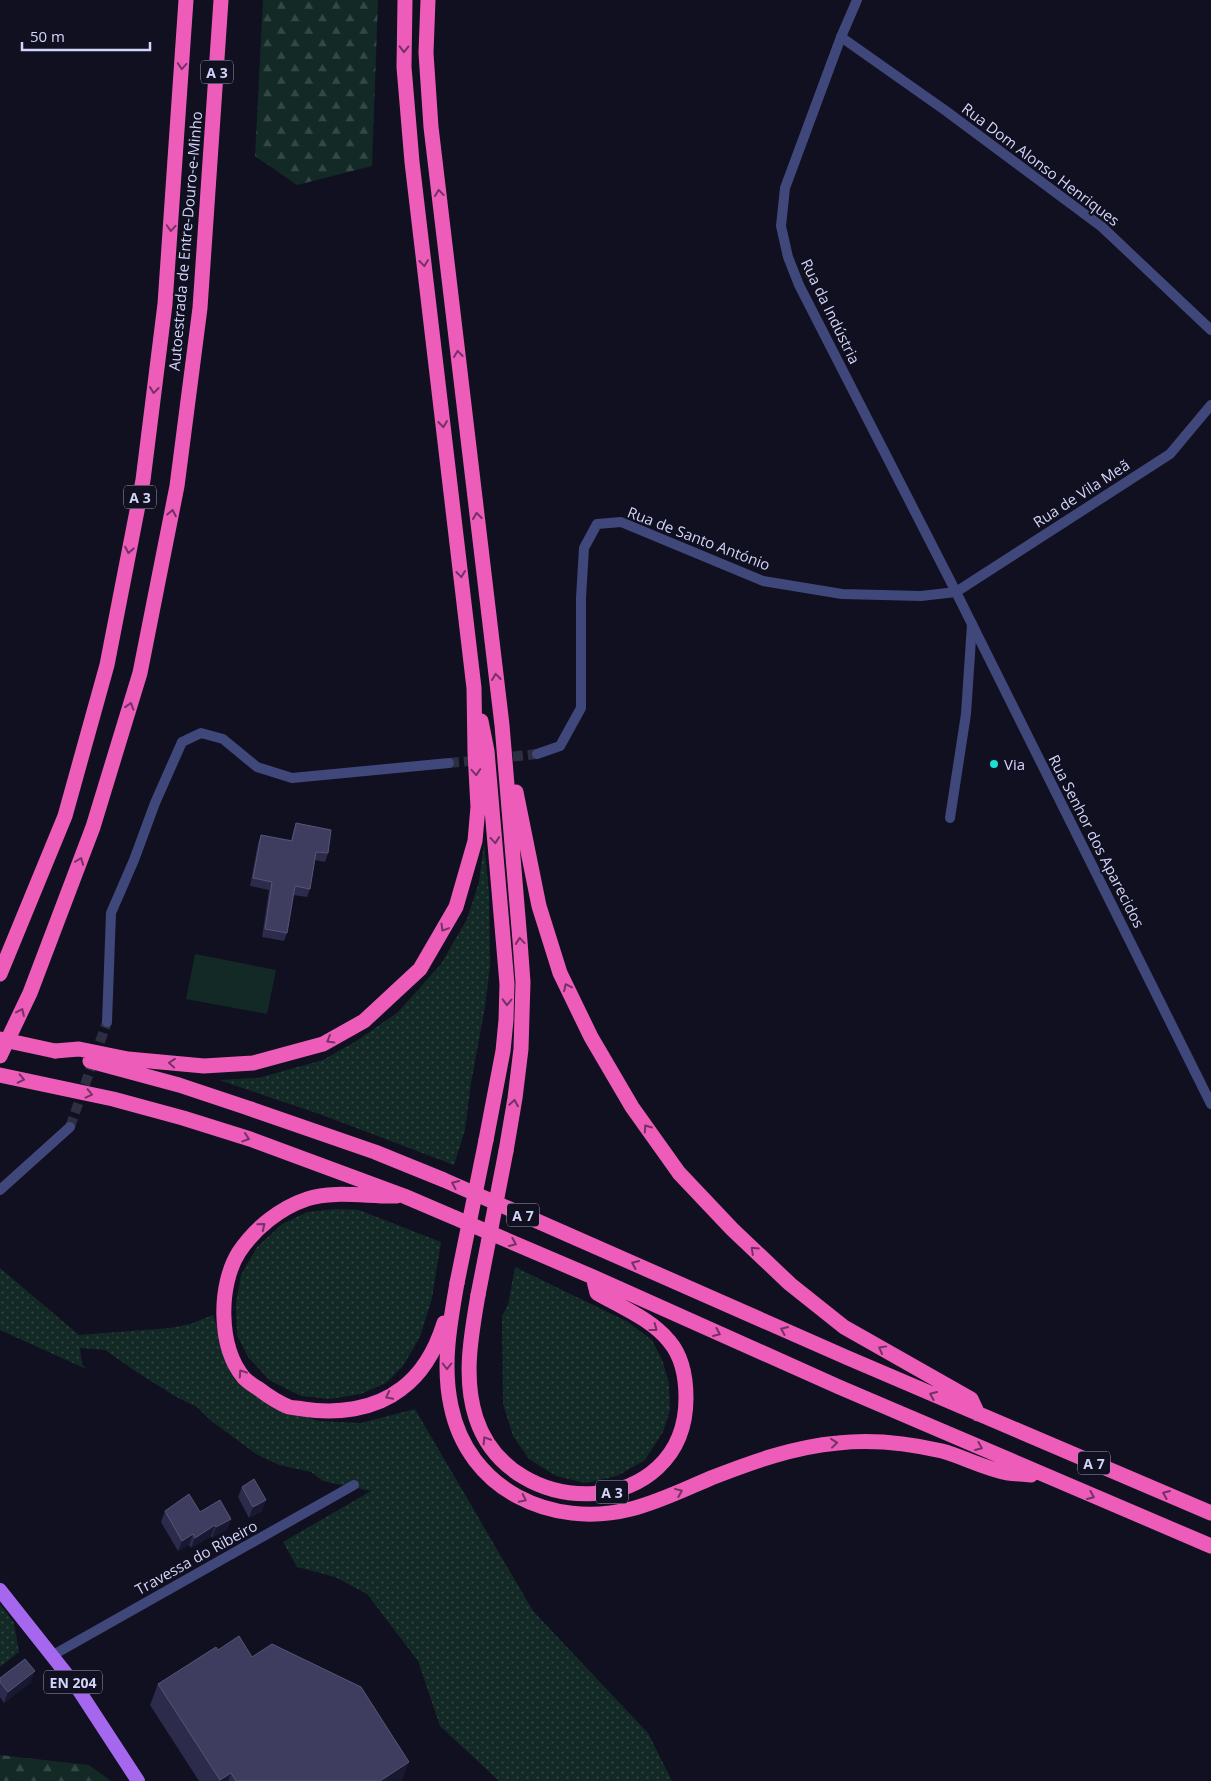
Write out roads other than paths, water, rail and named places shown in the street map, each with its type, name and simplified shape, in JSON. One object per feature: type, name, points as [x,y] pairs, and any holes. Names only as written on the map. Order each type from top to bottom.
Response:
[{"type":"highway","name":"Autoestrada de Entre-Douro-e-Minho","points":[[0,974],[65,816],[107,665],[143,480],[165,304],[186,0]]},
{"type":"highway","name":"Autoestrada de Entre-Douro-e-Minho","points":[[0,1056],[30,993],[93,827],[140,673],[177,486],[200,308],[222,0]]},
{"type":"highway","points":[[55,1051],[79,1049],[128,1059],[204,1066],[253,1064],[323,1044],[364,1021],[420,968],[456,907],[475,841],[478,807],[474,688],[412,162],[404,67],[405,0]]},
{"type":"highway","points":[[428,0],[426,53],[431,127],[502,725],[539,906],[560,973],[591,1037],[632,1107],[679,1173],[732,1229],[790,1284],[844,1327],[971,1399],[978,1414]]},
{"type":"highway","name":"A 7","points":[[474,688],[487,751],[507,984],[503,1051],[450,1320],[447,1368],[450,1405],[455,1424],[473,1458],[502,1487],[522,1499],[561,1512],[583,1515],[608,1513],[631,1508],[774,1455],[816,1445],[860,1441],[902,1443],[943,1451],[1007,1473],[1046,1477]]},
{"type":"highway","name":"A 3","points":[[502,725],[523,982],[522,1049],[506,1151],[478,1295],[468,1364],[469,1387],[476,1419],[483,1434],[493,1451],[507,1464],[521,1476],[537,1484],[570,1494],[589,1496],[606,1494],[637,1482],[664,1461],[680,1433],[686,1405],[686,1390],[679,1358],[670,1342],[656,1328],[597,1293],[593,1277]]},
{"type":"highway","name":"A 7","points":[[0,1039],[55,1051],[188,1088],[393,1159],[978,1414],[1211,1513]]},
{"type":"highway","name":"A 7","points":[[0,1075],[149,1108],[308,1159],[404,1196],[593,1277],[1046,1477],[1211,1546]]},
{"type":"highway","points":[[404,1196],[341,1194],[308,1199],[279,1212],[255,1232],[238,1253],[228,1280],[224,1307],[224,1334],[233,1358],[244,1378],[289,1407],[344,1412],[374,1404],[401,1390],[423,1368],[438,1343],[457,1283]]},
{"type":"main road","name":"EN 204","points":[[0,1590],[53,1655],[89,1705],[138,1781]]},
{"type":"street","name":"Rua da Indústria","points":[[857,0],[841,37],[785,188],[781,226],[788,257],[799,285],[956,592]]},
{"type":"street","name":"Rua Dom Alonso Henriques","points":[[841,37],[946,111],[1102,227],[1211,330]]},
{"type":"street","name":"Rua de Vila Meã","points":[[956,592],[1170,454],[1211,405]]},
{"type":"street","name":"Rua de Santo António","points":[[537,754],[560,746],[582,708],[581,598],[584,548],[597,524],[621,522],[762,581],[842,594],[921,596],[956,592]]},
{"type":"street","name":"Rua Senhor dos Aparecidos","points":[[956,592],[1211,1104]]},
{"type":"street","points":[[950,818],[966,714],[972,624]]},
{"type":"street","points":[[106,1022],[111,913],[134,860],[155,803],[182,742],[201,734],[223,739],[256,767],[292,778],[448,763]]},
{"type":"street","points":[[0,1190],[70,1127]]},
{"type":"street","name":"Travessa do Ribeiro","points":[[53,1655],[354,1485]]},
{"type":"tunnel","points":[[498,758],[537,754]]},
{"type":"tunnel","points":[[449,763],[482,760]]},
{"type":"tunnel","points":[[70,1127],[107,1022]]},
{"type":"place","name":"Via","points":[[994,764]]}]
